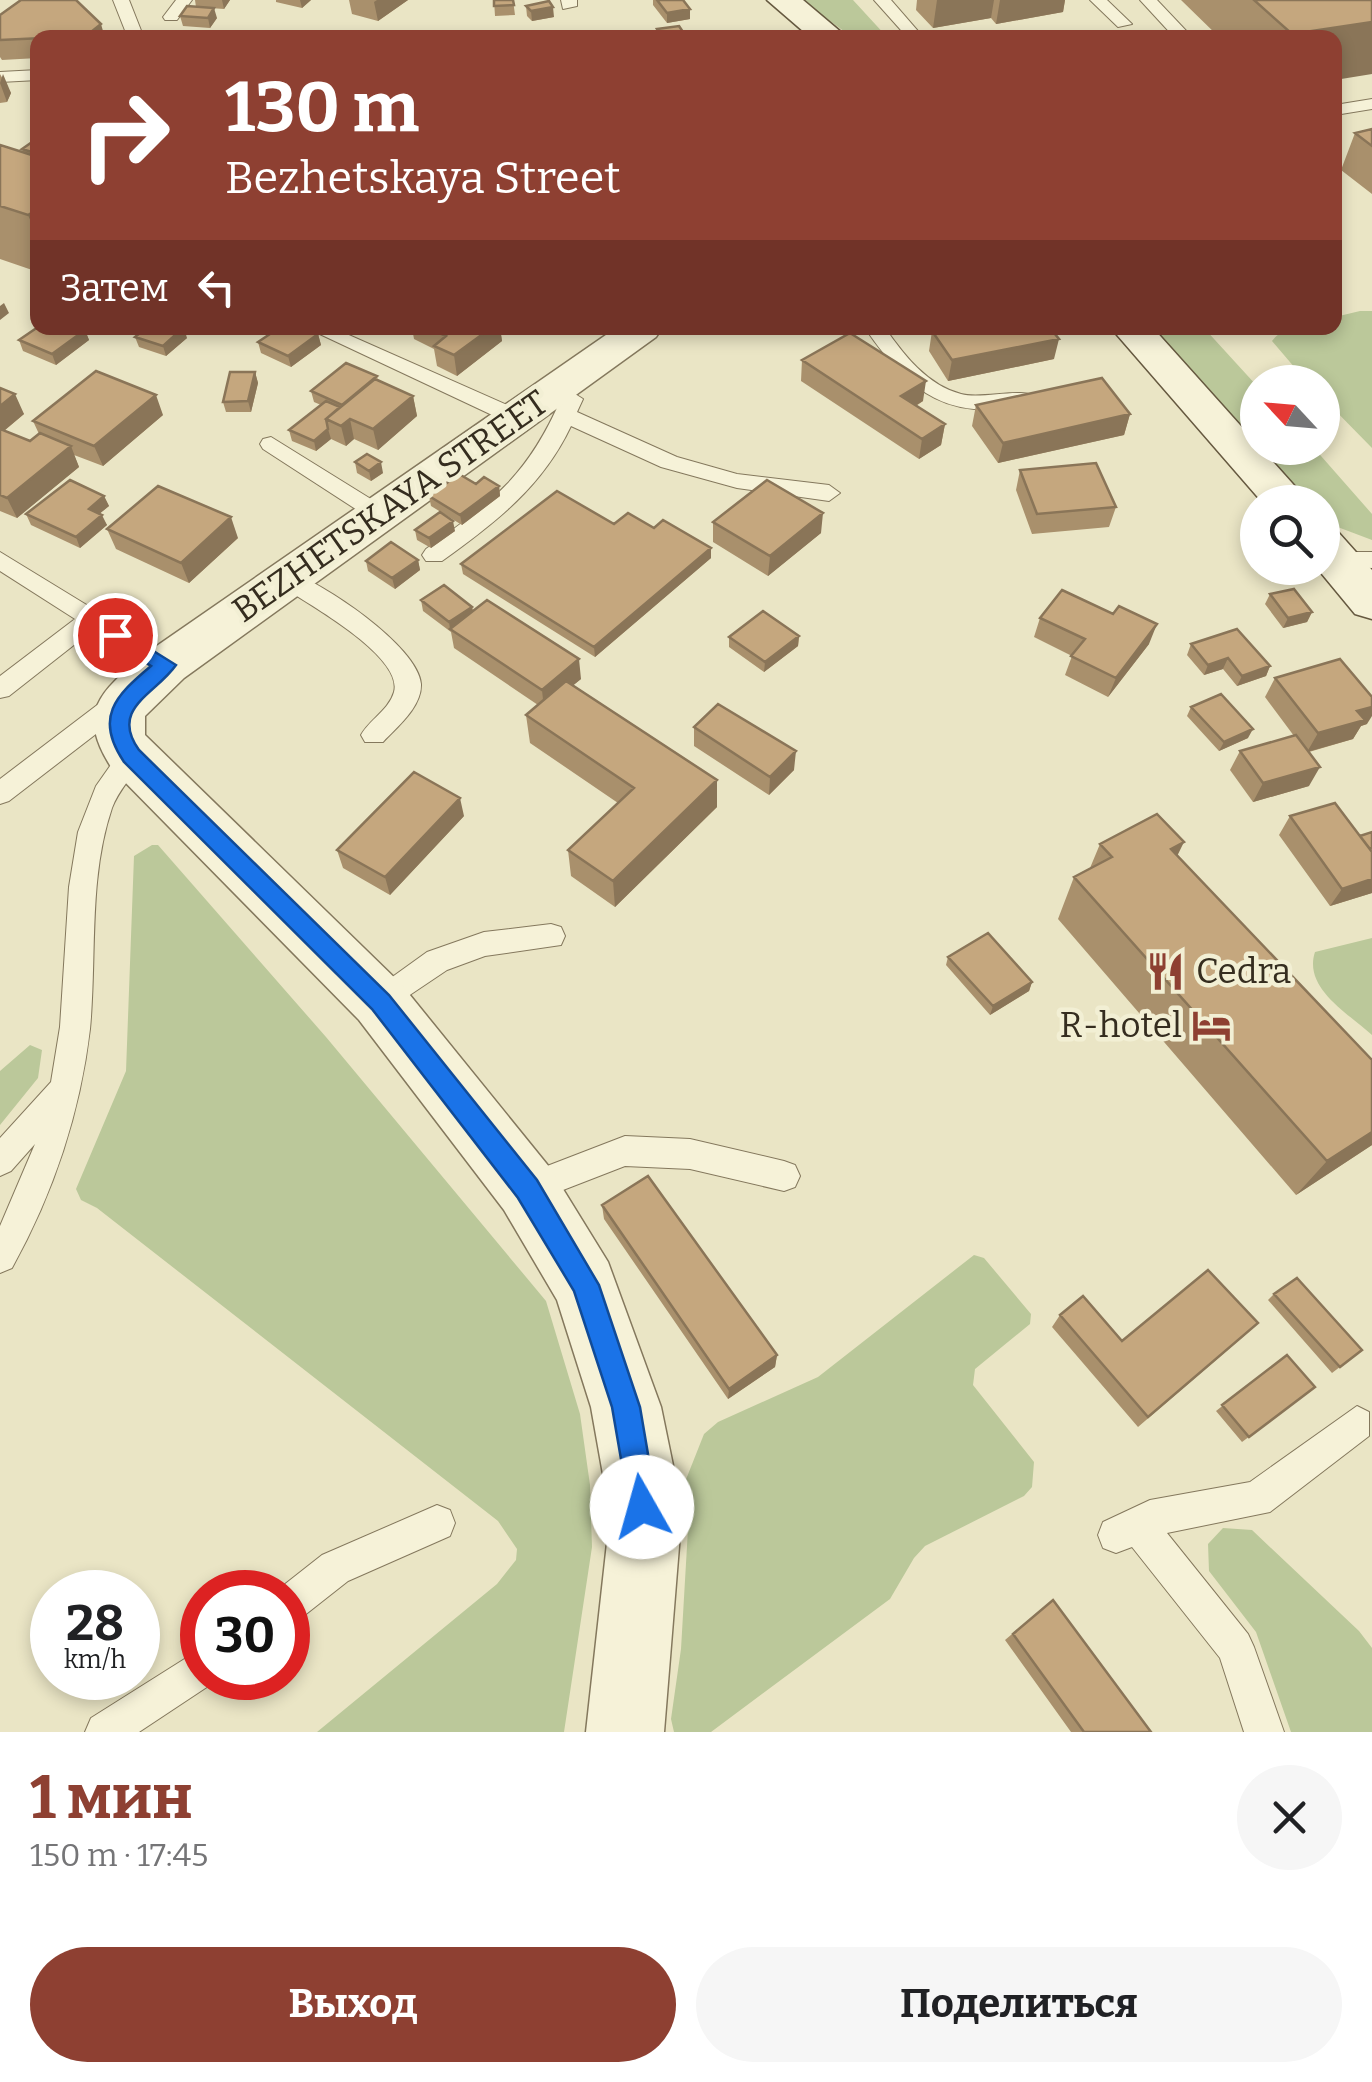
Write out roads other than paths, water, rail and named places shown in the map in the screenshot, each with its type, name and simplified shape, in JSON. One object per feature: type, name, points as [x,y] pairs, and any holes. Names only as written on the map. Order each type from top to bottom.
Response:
[{"type":"street","points":[[783,0],[822,30]]},
{"type":"street","name":"BEZHETSKAYA STREET","points":[[153,676],[632,335]]},
{"type":"street","points":[[1137,335],[1272,485]]},
{"type":"street","points":[[1344,554],[1372,602]]},
{"type":"street","points":[[153,676],[120,711],[119,738],[131,756],[380,1002],[528,1189],[585,1285],[626,1407],[640,1480],[644,1534],[625,1732]]},
{"type":"lane","points":[[122,0],[133,30]]},
{"type":"lane","points":[[171,17],[184,0]]},
{"type":"lane","points":[[882,0],[909,30]]},
{"type":"lane","points":[[1098,0],[1124,24]]},
{"type":"lane","points":[[1148,0],[1178,30]]},
{"type":"lane","points":[[0,77],[30,75]]},
{"type":"lane","points":[[1342,109],[1372,104]]},
{"type":"lane","points":[[333,335],[515,417]]},
{"type":"lane","points":[[879,335],[896,360],[930,392],[966,402],[1008,403],[1044,394]]},
{"type":"lane","points":[[434,555],[520,493],[552,448],[584,368]]},
{"type":"lane","points":[[566,415],[669,462],[737,482],[829,493]]},
{"type":"lane","points":[[271,444],[379,514]]},
{"type":"lane","points":[[0,560],[90,620],[153,676],[0,794]]},
{"type":"lane","points":[[287,579],[370,635],[404,666],[409,682],[403,704],[374,735]]},
{"type":"lane","points":[[0,690],[11,672],[90,620]]},
{"type":"lane","points":[[0,1257],[40,1175],[66,1087],[90,840],[100,804],[131,756]]},
{"type":"lane","points":[[380,1002],[437,961],[484,944],[552,936]]},
{"type":"lane","points":[[0,1161],[66,1087]]},
{"type":"lane","points":[[528,1189],[625,1151],[690,1154],[784,1176]]},
{"type":"lane","points":[[1264,1732],[1234,1648],[1126,1529],[1257,1500],[1367,1426]]},
{"type":"lane","points":[[310,1588],[335,1568],[437,1523]]},
{"type":"lane","points":[[105,1732],[180,1682]]},
{"type":"place","name":"Cedra","points":[[1166,971]]},
{"type":"place","name":"R-hotel","points":[[1212,1025]]}]
